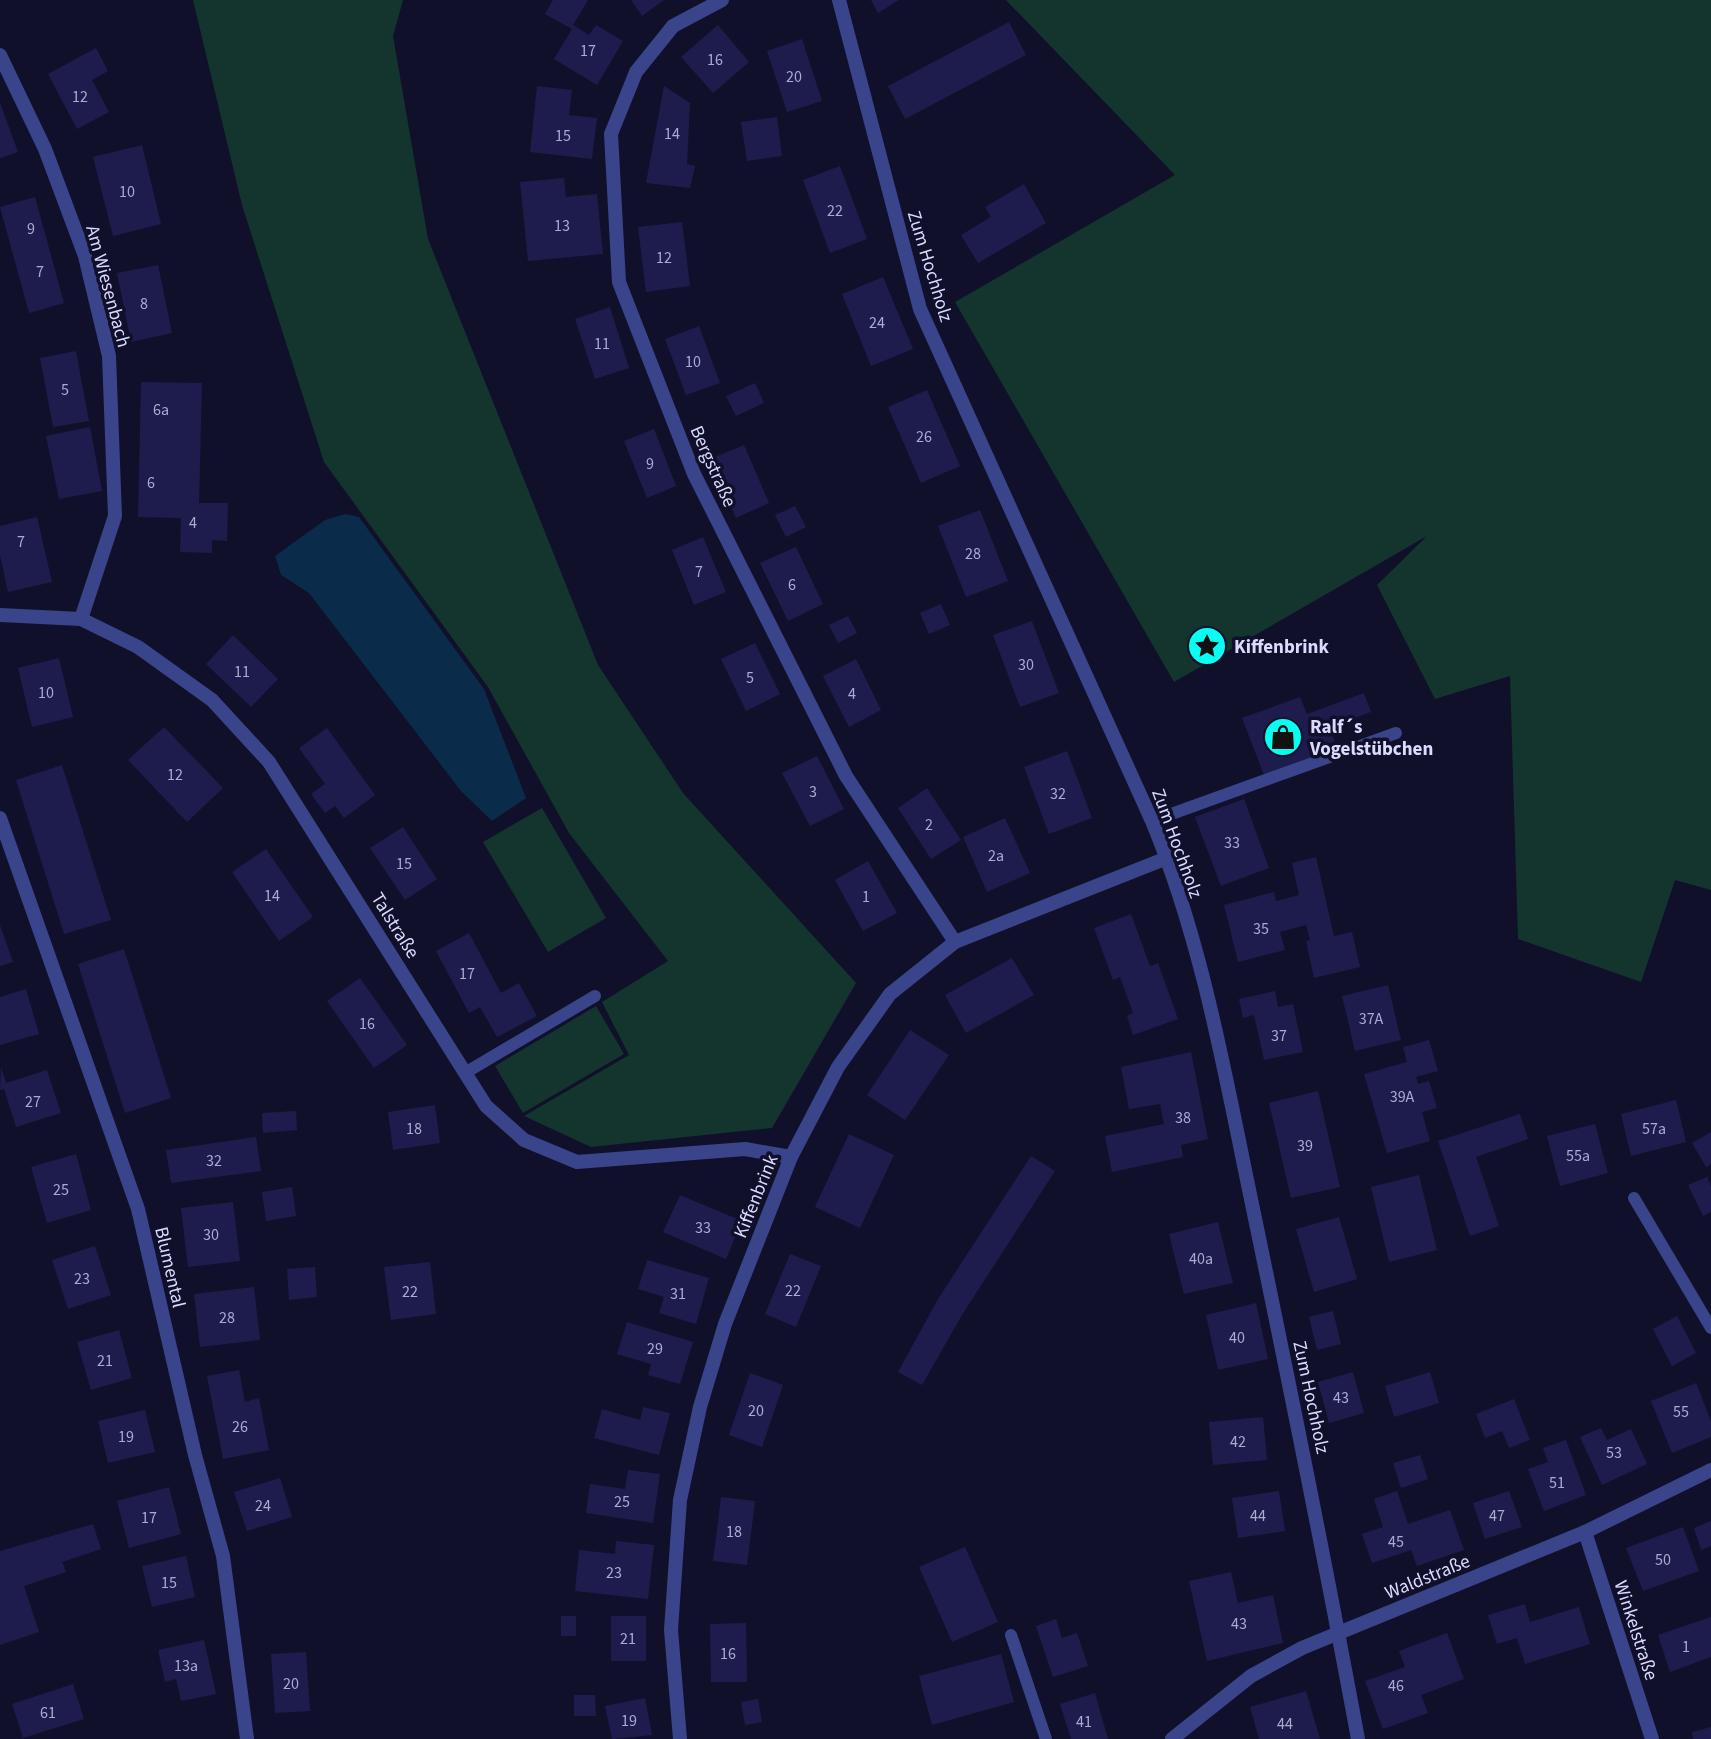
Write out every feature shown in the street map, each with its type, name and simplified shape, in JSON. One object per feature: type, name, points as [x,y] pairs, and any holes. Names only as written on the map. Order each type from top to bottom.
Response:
[{"type":"street","name":"Bergstraße","points":[[722,0],[673,26],[636,72],[611,134],[619,282],[694,474],[846,776],[955,942]]},
{"type":"street","name":"Zum Hochholz","points":[[839,0],[920,309],[1152,821],[1167,858],[1207,992],[1339,1633],[1358,1739]]},
{"type":"street","name":"Am Wiesenbach","points":[[0,55],[44,149],[85,256],[109,356],[115,516],[81,619]]},
{"type":"street","name":"Talstraße","points":[[0,615],[81,619],[138,647],[212,700],[269,762],[486,1106],[524,1140],[577,1162],[744,1149],[791,1157]]},
{"type":"street","name":"Blumental","points":[[0,818],[138,1209],[195,1455],[223,1556],[247,1739]]},
{"type":"street","name":"Kiffenbrink","points":[[680,1739],[671,1630],[680,1500],[700,1407],[725,1325],[791,1157],[838,1067],[890,994],[955,942],[1167,858]]},
{"type":"street","name":"Waldstraße","points":[[1172,1739],[1205,1709],[1251,1676],[1302,1648],[1585,1532],[1711,1470]]},
{"type":"street","name":"Winkelstraße","points":[[1585,1532],[1652,1739]]},
{"type":"lane","points":[[1152,821],[1396,733]]},
{"type":"lane","points":[[466,1073],[595,996]]},
{"type":"lane","points":[[1634,1198],[1711,1328]]},
{"type":"lane","points":[[1011,1635],[1046,1739]]},
{"type":"green space","points":[[193,0],[403,0],[393,36],[428,239],[598,665],[683,793],[856,983],[772,1128],[591,1147],[524,1116],[629,1055],[602,1002],[668,961],[569,833],[488,687],[324,462],[242,205]]},
{"type":"green space","points":[[1006,0],[1711,0],[1711,890],[1675,880],[1641,982],[1518,939],[1510,676],[1435,699],[1377,585],[1427,536],[1174,682],[955,302],[1175,175]]},
{"type":"green space","points":[[542,808],[606,918],[548,952],[483,842]]},
{"type":"green space","points":[[596,1006],[624,1054],[523,1113],[495,1066]]},
{"type":"water","points":[[345,514],[359,517],[484,689],[526,798],[492,821],[461,791],[309,593],[281,575],[275,556],[325,520]]},
{"type":"building","points":[[553,0],[588,0],[573,25],[589,35],[596,25],[623,41],[597,85],[554,59],[572,29],[545,14]]},
{"type":"building","points":[[631,0],[664,0],[642,16]]},
{"type":"building","points":[[871,0],[899,0],[878,13]]},
{"type":"building","points":[[1009,22],[1026,55],[905,119],[888,86]]},
{"type":"building","points":[[718,25],[749,62],[713,93],[681,57]]},
{"type":"building","points":[[802,39],[822,101],[787,112],[767,51]]},
{"type":"building","points":[[96,48],[108,71],[92,80],[109,112],[77,129],[48,74]]},
{"type":"building","points":[[537,86],[572,90],[569,115],[597,118],[592,159],[530,152]]},
{"type":"building","points":[[664,86],[690,103],[687,164],[695,166],[690,188],[646,183]]},
{"type":"building","points":[[0,103],[18,152],[0,158]]},
{"type":"building","points":[[777,117],[782,156],[747,161],[741,122]]},
{"type":"building","points":[[142,145],[161,224],[113,236],[93,157]]},
{"type":"building","points":[[840,166],[867,239],[830,253],[803,180]]},
{"type":"building","points":[[564,178],[566,197],[597,194],[603,254],[528,261],[520,182]]},
{"type":"building","points":[[1024,184],[1046,223],[978,263],[961,235],[991,217],[985,207]]},
{"type":"building","points":[[35,197],[64,303],[29,313],[0,207]]},
{"type":"building","points":[[682,222],[690,286],[646,292],[638,227]]},
{"type":"building","points":[[158,265],[172,333],[131,342],[117,273]]},
{"type":"building","points":[[883,277],[913,349],[871,366],[842,294]]},
{"type":"building","points":[[610,307],[629,368],[595,379],[575,319]]},
{"type":"building","points":[[699,326],[720,383],[686,395],[665,339]]},
{"type":"building","points":[[76,351],[89,421],[53,427],[40,358]]},
{"type":"building","points":[[141,382],[202,383],[199,503],[228,503],[227,541],[212,540],[212,553],[180,552],[181,518],[138,517]]},
{"type":"building","points":[[755,383],[764,403],[736,416],[726,396]]},
{"type":"building","points":[[927,390],[960,466],[921,483],[888,407]]},
{"type":"building","points":[[90,427],[102,491],[59,499],[46,436]]},
{"type":"building","points":[[654,429],[676,486],[647,498],[624,441]]},
{"type":"building","points":[[744,445],[769,503],[736,518],[710,459]]},
{"type":"building","points":[[795,506],[806,527],[786,537],[775,515]]},
{"type":"building","points":[[980,510],[1008,581],[966,597],[938,526]]},
{"type":"building","points":[[37,517],[52,582],[8,592],[0,555],[0,526]]},
{"type":"building","points":[[703,537],[726,592],[694,605],[672,550]]},
{"type":"building","points":[[796,547],[823,604],[788,621],[760,563]]},
{"type":"building","points":[[941,604],[950,625],[929,634],[920,613]]},
{"type":"building","points":[[848,616],[857,633],[838,643],[829,625]]},
{"type":"building","points":[[1032,621],[1059,693],[1020,707],[993,635]]},
{"type":"building","points":[[233,635],[278,679],[251,707],[206,664]]},
{"type":"building","points":[[755,643],[780,694],[746,711],[721,659]]},
{"type":"building","points":[[59,658],[73,717],[32,727],[18,668]]},
{"type":"building","points":[[856,659],[881,710],[849,727],[823,676]]},
{"type":"building","points":[[1364,693],[1371,712],[1330,727],[1337,748],[1264,775],[1242,718],[1300,697],[1307,714]]},
{"type":"building","points":[[164,727],[223,788],[187,822],[128,760]]},
{"type":"building","points":[[327,728],[375,795],[344,818],[335,806],[325,813],[311,794],[325,784],[299,748]]},
{"type":"building","points":[[1067,751],[1092,818],[1049,834],[1024,767]]},
{"type":"building","points":[[817,756],[844,809],[810,826],[782,773]]},
{"type":"building","points":[[62,765],[111,920],[64,934],[16,780]]},
{"type":"building","points":[[927,788],[961,840],[931,859],[898,808]]},
{"type":"building","points":[[1244,799],[1269,868],[1221,886],[1195,817]]},
{"type":"building","points":[[1005,818],[1030,873],[987,892],[963,837]]},
{"type":"building","points":[[403,827],[437,879],[405,900],[370,848]]},
{"type":"building","points":[[266,849],[313,917],[279,941],[232,872]]},
{"type":"building","points":[[1316,857],[1334,936],[1352,932],[1360,967],[1314,978],[1306,941],[1310,940],[1306,925],[1280,932],[1285,950],[1238,962],[1224,905],[1274,892],[1276,901],[1299,895],[1292,863]]},
{"type":"building","points":[[868,861],[897,913],[863,931],[835,880]]},
{"type":"building","points":[[1131,914],[1150,966],[1158,963],[1178,1019],[1133,1035],[1127,1016],[1133,1013],[1120,977],[1113,980],[1094,928]]},
{"type":"building","points":[[0,925],[13,962],[0,966]]},
{"type":"building","points":[[469,933],[501,993],[519,983],[537,1016],[497,1037],[480,1007],[469,1013],[436,951]]},
{"type":"building","points":[[124,949],[171,1098],[125,1113],[78,964]]},
{"type":"building","points":[[1012,958],[1034,995],[966,1033],[945,995]]},
{"type":"building","points":[[360,978],[407,1045],[374,1068],[327,1001]]},
{"type":"building","points":[[1388,985],[1401,1040],[1355,1051],[1342,996]]},
{"type":"building","points":[[26,989],[39,1034],[0,1045],[0,997]]},
{"type":"building","points":[[1275,991],[1278,1007],[1293,1004],[1303,1052],[1264,1060],[1254,1015],[1243,1018],[1239,999]]},
{"type":"building","points":[[910,1030],[949,1055],[905,1120],[867,1095]]},
{"type":"building","points":[[1429,1040],[1438,1071],[1416,1077],[1418,1084],[1429,1081],[1437,1108],[1422,1112],[1430,1141],[1387,1153],[1364,1074],[1407,1062],[1403,1047]]},
{"type":"building","points":[[1191,1052],[1208,1139],[1181,1145],[1183,1157],[1112,1172],[1105,1136],[1164,1124],[1160,1104],[1129,1109],[1121,1067]]},
{"type":"building","points":[[1,1067],[6,1083],[47,1070],[61,1113],[16,1127],[4,1089],[0,1090]]},
{"type":"building","points":[[1318,1091],[1340,1187],[1291,1198],[1269,1103]]},
{"type":"building","points":[[1676,1100],[1686,1142],[1631,1156],[1621,1114]]},
{"type":"building","points":[[435,1105],[440,1143],[393,1150],[388,1112]]},
{"type":"building","points":[[296,1111],[297,1130],[263,1133],[262,1113]]},
{"type":"building","points":[[1520,1114],[1528,1139],[1476,1157],[1499,1226],[1470,1236],[1438,1141]]},
{"type":"building","points":[[1595,1124],[1608,1173],[1560,1186],[1547,1136]]},
{"type":"building","points":[[1711,1132],[1711,1164],[1706,1167],[1692,1143]]},
{"type":"building","points":[[849,1134],[894,1155],[860,1228],[815,1207]]},
{"type":"building","points":[[256,1137],[261,1171],[171,1183],[166,1150]]},
{"type":"building","points":[[76,1154],[91,1210],[47,1223],[31,1167]]},
{"type":"building","points":[[1031,1156],[1055,1171],[962,1315],[922,1385],[898,1372],[938,1299]]},
{"type":"building","points":[[1419,1175],[1437,1250],[1389,1262],[1371,1187]]},
{"type":"building","points":[[1707,1177],[1711,1186],[1711,1212],[1703,1216],[1688,1185]]},
{"type":"building","points":[[292,1187],[296,1216],[266,1221],[262,1192]]},
{"type":"building","points":[[680,1195],[742,1221],[726,1259],[663,1232]]},
{"type":"building","points":[[233,1202],[240,1261],[188,1267],[181,1208]]},
{"type":"building","points":[[1339,1217],[1357,1279],[1314,1292],[1296,1229]]},
{"type":"building","points":[[1218,1222],[1233,1283],[1184,1294],[1169,1234]]},
{"type":"building","points":[[95,1246],[111,1295],[68,1309],[52,1260]]},
{"type":"building","points":[[790,1254],[821,1266],[796,1327],[765,1314]]},
{"type":"building","points":[[647,1260],[709,1278],[696,1324],[659,1313],[664,1297],[638,1289]]},
{"type":"building","points":[[430,1262],[436,1314],[391,1320],[384,1267]]},
{"type":"building","points":[[315,1267],[317,1297],[289,1300],[287,1269]]},
{"type":"building","points":[[254,1287],[260,1340],[200,1347],[194,1294]]},
{"type":"building","points":[[1256,1303],[1268,1359],[1218,1370],[1206,1315]]},
{"type":"building","points":[[1333,1311],[1341,1344],[1317,1350],[1309,1317]]},
{"type":"building","points":[[1677,1316],[1696,1353],[1672,1366],[1653,1329]]},
{"type":"building","points":[[627,1322],[693,1342],[680,1384],[648,1375],[651,1364],[617,1354]]},
{"type":"building","points":[[119,1330],[132,1378],[91,1390],[77,1342]]},
{"type":"building","points":[[239,1370],[245,1402],[259,1398],[269,1450],[223,1459],[207,1376]]},
{"type":"building","points":[[1353,1372],[1364,1413],[1329,1423],[1318,1382]]},
{"type":"building","points":[[1430,1372],[1439,1403],[1394,1417],[1385,1386]]},
{"type":"building","points":[[750,1373],[783,1385],[762,1447],[729,1435]]},
{"type":"building","points":[[1696,1383],[1711,1421],[1711,1437],[1672,1453],[1651,1401]]},
{"type":"building","points":[[1514,1399],[1530,1440],[1509,1448],[1502,1431],[1485,1438],[1476,1414]]},
{"type":"building","points":[[643,1407],[670,1413],[659,1455],[594,1438],[602,1409],[640,1420]]},
{"type":"building","points":[[145,1410],[155,1452],[108,1463],[98,1421]]},
{"type":"building","points":[[1263,1417],[1267,1460],[1213,1465],[1209,1422]]},
{"type":"building","points":[[1601,1428],[1607,1440],[1631,1429],[1647,1464],[1602,1485],[1580,1437]]},
{"type":"building","points":[[1566,1440],[1586,1495],[1544,1511],[1528,1469],[1548,1462],[1543,1448]]},
{"type":"building","points":[[1420,1455],[1428,1479],[1401,1488],[1393,1463]]},
{"type":"building","points":[[628,1470],[660,1474],[653,1523],[586,1513],[590,1484],[625,1489]]},
{"type":"building","points":[[280,1478],[292,1517],[247,1531],[234,1492]]},
{"type":"building","points":[[169,1487],[181,1534],[129,1548],[117,1501]]},
{"type":"building","points":[[1279,1491],[1285,1531],[1238,1538],[1232,1498]]},
{"type":"building","points":[[1397,1491],[1408,1524],[1450,1510],[1464,1550],[1417,1566],[1411,1550],[1372,1563],[1362,1534],[1383,1527],[1374,1499]]},
{"type":"building","points":[[1509,1491],[1522,1527],[1485,1539],[1473,1503]]},
{"type":"building","points":[[721,1497],[755,1501],[747,1565],[713,1561]]},
{"type":"building","points":[[1711,1521],[1711,1546],[1701,1550],[1694,1528]]},
{"type":"building","points":[[93,1524],[101,1549],[62,1562],[66,1572],[24,1586],[39,1632],[0,1645],[0,1551]]},
{"type":"building","points":[[1683,1527],[1699,1571],[1643,1591],[1626,1548]]},
{"type":"building","points":[[616,1541],[654,1545],[648,1599],[575,1591],[579,1550],[615,1554]]},
{"type":"building","points":[[965,1547],[998,1622],[952,1642],[919,1567]]},
{"type":"building","points":[[186,1556],[195,1597],[152,1607],[142,1566]]},
{"type":"building","points":[[1231,1572],[1238,1603],[1273,1595],[1283,1643],[1207,1661],[1189,1581]]},
{"type":"building","points":[[1525,1604],[1530,1622],[1579,1607],[1590,1644],[1525,1664],[1517,1638],[1497,1644],[1488,1615]]},
{"type":"building","points":[[561,1616],[576,1616],[576,1636],[561,1636]]},
{"type":"building","points":[[611,1616],[646,1616],[646,1661],[611,1661]]},
{"type":"building","points":[[1711,1617],[1711,1657],[1670,1672],[1658,1635]]},
{"type":"building","points":[[1056,1619],[1062,1638],[1077,1633],[1088,1666],[1053,1677],[1036,1626]]},
{"type":"building","points":[[746,1623],[747,1682],[711,1682],[710,1624]]},
{"type":"building","points":[[1447,1633],[1464,1679],[1421,1695],[1428,1713],[1383,1729],[1365,1681],[1405,1667],[1399,1651]]},
{"type":"building","points":[[204,1640],[216,1694],[181,1701],[176,1679],[165,1682],[158,1650]]},
{"type":"building","points":[[306,1652],[310,1711],[275,1713],[271,1654]]},
{"type":"building","points":[[1001,1654],[1014,1702],[932,1725],[919,1676]]},
{"type":"building","points":[[73,1684],[84,1719],[23,1738],[12,1704]]},
{"type":"building","points":[[1306,1691],[1320,1739],[1259,1739],[1250,1707]]},
{"type":"building","points":[[1095,1693],[1108,1739],[1071,1739],[1060,1704]]},
{"type":"building","points":[[574,1695],[595,1695],[596,1716],[574,1716]]},
{"type":"building","points":[[645,1698],[652,1735],[612,1739],[605,1706]]},
{"type":"building","points":[[758,1699],[762,1722],[745,1725],[741,1702]]},
{"type":"building","points":[[1711,1727],[1711,1739],[1693,1739],[1692,1732]]},
{"type":"place","name":"Kiffenbrink","points":[[1207,646]]},
{"type":"place","name":"Ralf´s Vogelstübchen","points":[[1283,737]]}]
